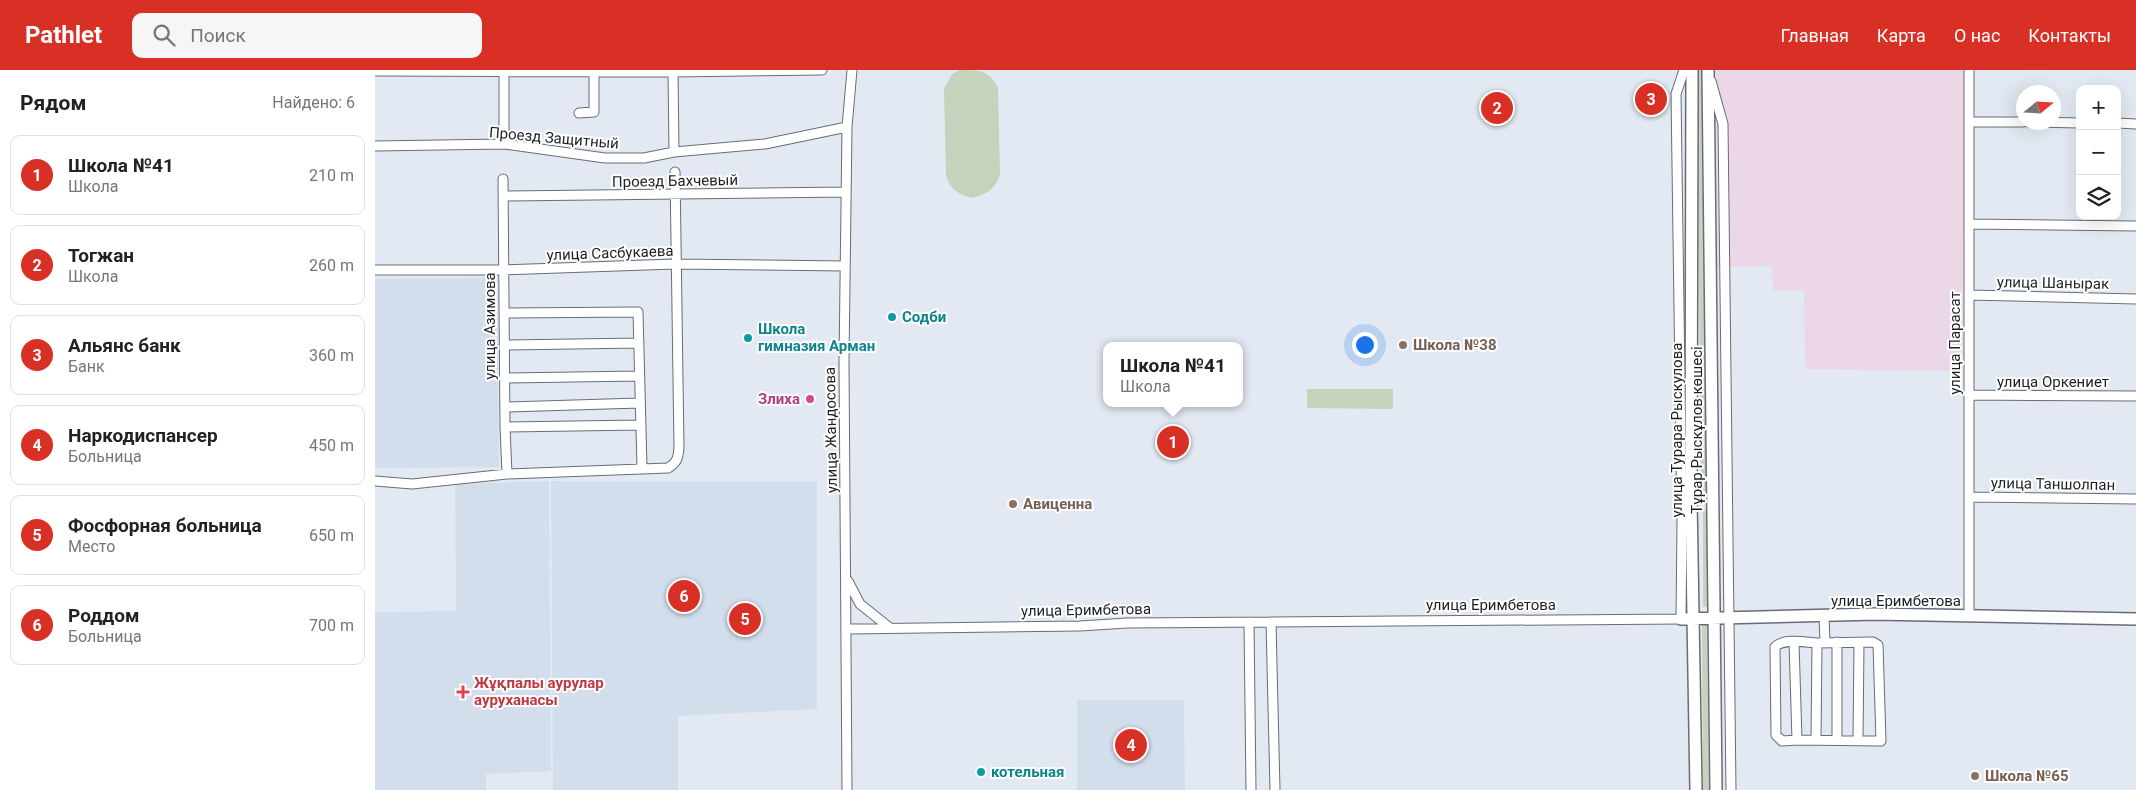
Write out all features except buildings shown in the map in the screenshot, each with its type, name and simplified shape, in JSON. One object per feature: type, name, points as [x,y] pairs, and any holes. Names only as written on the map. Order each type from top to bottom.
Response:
[{"type":"main road","name":"улица Турара Рыскулова","points":[[1693,70],[1692,558],[1687,618],[1696,790]]},
{"type":"main road","name":"Тұрар Рыскұлов көшесі","points":[[1708,70],[1716,790]]},
{"type":"main road","points":[[1691,499],[1713,498]]},
{"type":"main road","name":"улица Еримбетова","points":[[1687,618],[1728,616],[1969,616],[2136,619]]},
{"type":"street","points":[[375,70],[594,72],[822,70]]},
{"type":"street","points":[[504,70],[504,144]]},
{"type":"street","name":"улица Жандосова","points":[[847,790],[845,266],[847,127],[852,70]]},
{"type":"street","points":[[1684,70],[1676,94],[1683,529],[1687,618]]},
{"type":"street","points":[[1708,70],[1723,124],[1731,790]]},
{"type":"street","name":"улица Парасат","points":[[1969,70],[1969,616]]},
{"type":"street","points":[[673,71],[674,152]]},
{"type":"street","name":"Проезд Защитный","points":[[579,112],[594,112],[594,72]]},
{"type":"street","points":[[1969,122],[2016,122]]},
{"type":"street","points":[[2061,123],[2076,123]]},
{"type":"street","points":[[2121,124],[2136,124]]},
{"type":"street","name":"Проезд Защитный","points":[[375,146],[504,144],[605,158],[659,156],[674,152],[765,144],[847,127]]},
{"type":"street","points":[[375,481],[412,484],[507,474],[668,468],[677,461],[675,172]]},
{"type":"street","name":"улица Азимова","points":[[503,179],[507,474]]},
{"type":"street","name":"Проезд Бахчевый","points":[[503,196],[846,192]]},
{"type":"street","points":[[1969,224],[2136,226]]},
{"type":"street","name":"улица Сасбукаева","points":[[375,270],[504,270],[675,264],[845,266]]},
{"type":"street","name":"улица Шанырак","points":[[1969,294],[2136,299]]},
{"type":"street","points":[[504,313],[638,312],[642,468]]},
{"type":"street","points":[[504,345],[639,343]]},
{"type":"street","points":[[505,378],[639,376]]},
{"type":"street","name":"улица Оркениет","points":[[1969,395],[2136,396]]},
{"type":"street","points":[[505,407],[640,402]]},
{"type":"street","points":[[505,427],[640,425]]},
{"type":"street","name":"улица Таншолпан","points":[[1969,497],[2136,499]]},
{"type":"street","points":[[1683,529],[1692,558]]},
{"type":"street","points":[[845,573],[852,592],[860,604],[890,628]]},
{"type":"street","points":[[1816,740],[1824,616]]},
{"type":"street","name":"улица Еримбетова","points":[[847,629],[1249,622],[1687,618]]},
{"type":"street","points":[[1249,622],[1251,790]]},
{"type":"street","points":[[1271,622],[1275,790]]},
{"type":"street","points":[[1780,642],[1837,642],[1873,642],[1878,645],[1883,739],[1879,742],[1859,740],[1782,741],[1776,736],[1775,647],[1780,642]]},
{"type":"street","points":[[1794,642],[1797,740]]},
{"type":"street","points":[[1837,642],[1837,740]]},
{"type":"street","points":[[1859,643],[1859,740]]},
{"type":"shaded area","points":[[1716,70],[1966,70],[1962,371],[1805,369],[1804,291],[1773,291],[1772,266],[1717,267]]},
{"type":"shaded area","points":[[497,278],[499,467],[375,468],[375,279]]},
{"type":"shaded area","name":"Жұқпалы аурулар ауруханасы","points":[[549,481],[551,771],[486,774],[486,790],[375,790],[375,612],[456,611],[455,484]]},
{"type":"shaded area","points":[[551,481],[817,482],[817,709],[678,716],[678,790],[553,790]]},
{"type":"shaded area","points":[[1077,700],[1184,700],[1185,790],[1077,790]]},
{"type":"green space","points":[[960,70],[983,72],[995,82],[998,88],[1000,175],[996,184],[990,190],[972,198],[956,191],[950,185],[946,176],[944,89],[952,74]]},
{"type":"green space","points":[[1697,70],[1703,70],[1707,491],[1701,491]]},
{"type":"green space","points":[[1307,389],[1393,389],[1393,409],[1307,408]]},
{"type":"green space","points":[[1703,511],[1709,511],[1710,606],[1703,607]]},
{"type":"green space","points":[[1702,624],[1707,624],[1709,790],[1703,790]]},
{"type":"place","name":"Альянс банк","points":[[1651,99]]},
{"type":"place","name":"Тогжан","points":[[1497,108]]},
{"type":"place","name":"Содби","points":[[892,317]]},
{"type":"place","name":"Школа гимназия Арман","points":[[748,338]]},
{"type":"place","name":"Школа №38","points":[[1403,345]]},
{"type":"place","name":"Злиха","points":[[810,399]]},
{"type":"place","name":"Школа №41","points":[[1173,442]]},
{"type":"place","name":"Авиценна","points":[[1013,504]]},
{"type":"place","name":"Роддом","points":[[684,596]]},
{"type":"place","name":"Фосфорная больница","points":[[745,619]]},
{"type":"place","name":"Жұқпалы аурулар ауруханасы","points":[[463,692]]},
{"type":"place","name":"Наркодиспансер","points":[[1131,745]]},
{"type":"place","name":"котельная","points":[[981,772]]},
{"type":"place","name":"Школа №65","points":[[1975,776]]}]
